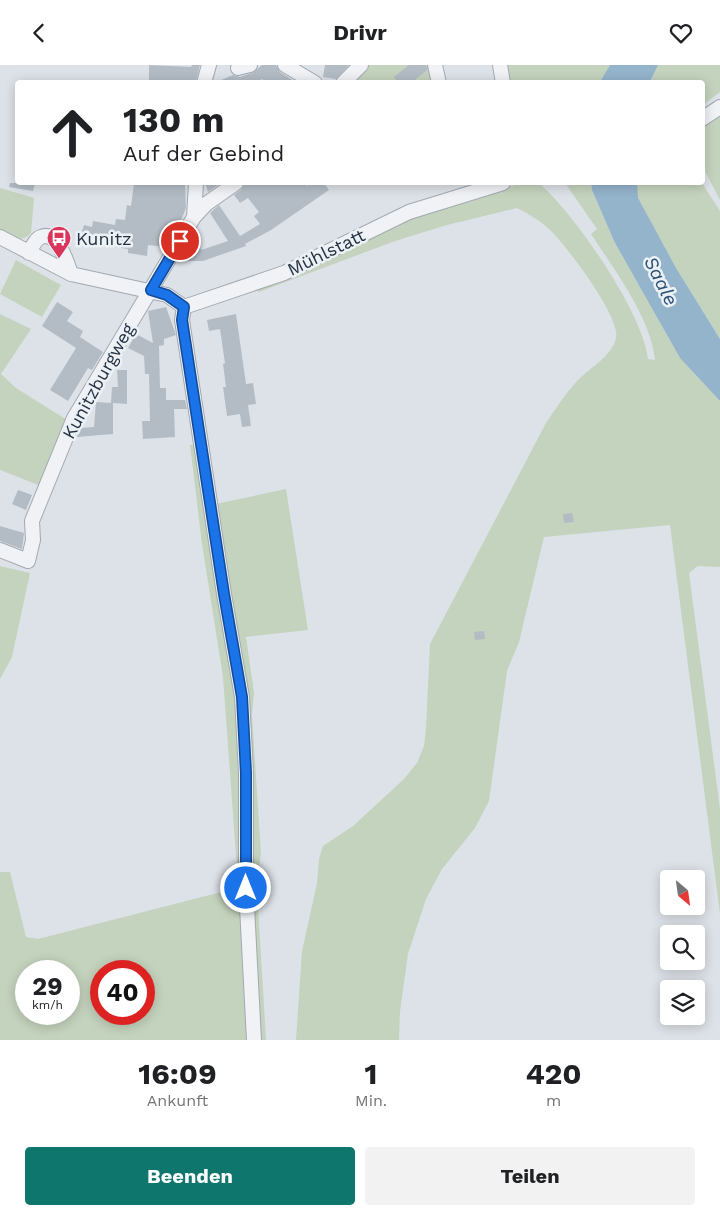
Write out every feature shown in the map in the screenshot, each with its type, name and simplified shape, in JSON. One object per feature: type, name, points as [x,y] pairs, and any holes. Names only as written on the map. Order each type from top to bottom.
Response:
[{"type":"street","points":[[285,65],[311,80]]},
{"type":"street","points":[[346,80],[361,65]]},
{"type":"street","points":[[435,65],[439,80]]},
{"type":"street","points":[[500,65],[502,80]]},
{"type":"street","points":[[705,117],[720,107]]},
{"type":"street","points":[[194,217],[196,185]]},
{"type":"street","points":[[151,290],[194,217],[206,204],[233,185]]},
{"type":"street","name":"Mühlstatt","points":[[184,307],[284,273],[409,212],[497,185]]},
{"type":"street","points":[[29,253],[36,240],[41,236],[47,236],[54,240],[68,259],[71,274]]},
{"type":"street","points":[[0,237],[71,274],[151,290],[167,295],[184,307],[182,320],[224,594],[239,672],[244,725],[246,888],[254,1040]]},
{"type":"street","name":"Kunitzburgweg","points":[[0,549],[28,561],[32,540],[32,521],[74,418],[151,290]]},
{"type":"green space","points":[[367,65],[432,65],[436,80],[355,80]]},
{"type":"green space","points":[[507,65],[610,65],[602,80],[510,80]]},
{"type":"green space","points":[[658,65],[720,65],[720,92],[705,103],[705,80],[651,80]]},
{"type":"green space","points":[[720,114],[720,200],[705,171],[705,124]]},
{"type":"green space","points":[[515,185],[541,185],[572,219],[606,266],[634,317],[648,359],[655,360],[647,328],[639,311],[591,234],[597,229],[566,185],[591,185],[615,243],[680,358],[720,401],[720,567],[698,566],[689,573],[720,809],[720,914],[670,525],[544,537],[519,642],[507,671],[489,801],[475,828],[442,869],[426,899],[408,954],[400,1012],[399,1040],[296,1040],[302,951],[323,846],[353,826],[404,779],[417,763],[424,746],[426,728],[430,644],[546,423],[574,385],[606,356],[616,338],[611,316],[603,301],[571,254],[546,226],[517,208],[447,225],[395,241],[259,292],[257,289],[413,218]]},
{"type":"green space","points":[[637,185],[703,185],[720,211],[720,339],[676,268],[637,198]]},
{"type":"green space","points":[[0,188],[34,198],[31,233],[24,238],[12,237],[0,232]]},
{"type":"green space","points":[[16,260],[61,285],[42,317],[0,294]]},
{"type":"green space","points":[[0,314],[31,329],[1,374],[16,388],[67,420],[41,486],[0,470]]},
{"type":"green space","points":[[190,445],[199,445],[206,506],[286,489],[308,630],[246,637],[254,693],[252,715],[261,854],[258,906],[266,1040],[0,1040],[0,872],[10,872],[26,937],[38,939],[233,889],[238,883],[223,677],[202,544]]},
{"type":"green space","points":[[0,566],[30,573],[12,657],[0,679]]},
{"type":"water","points":[[610,65],[658,65],[651,80],[601,80]]},
{"type":"water","name":"Saale","points":[[591,185],[637,185],[638,198],[676,268],[720,339],[720,401],[680,358],[615,243]]},
{"type":"building","points":[[149,65],[191,67],[192,65],[200,65],[196,80],[149,80]]},
{"type":"building","points":[[262,65],[276,65],[280,72],[292,80],[221,80],[233,75],[240,77],[252,73]]},
{"type":"building","points":[[325,65],[349,65],[336,79],[323,77]]},
{"type":"building","points":[[409,65],[426,65],[427,70],[415,80],[396,80],[394,77]]},
{"type":"building","points":[[10,183],[15,183],[15,185],[34,185],[33,191],[9,187]]},
{"type":"building","points":[[134,185],[185,185],[186,208],[180,223],[166,247],[148,245],[147,256],[128,253],[128,249],[121,248],[121,243],[81,235],[84,225],[92,227],[93,221],[115,225],[116,219],[125,220],[127,205],[131,206]]},
{"type":"building","points":[[206,185],[218,185],[208,192]]},
{"type":"building","points":[[244,185],[325,185],[329,190],[271,230],[245,244],[246,246],[203,261],[181,261],[181,255],[186,247],[200,247],[201,250],[228,241],[210,213],[219,205],[240,236],[260,224],[254,216],[259,212],[248,198],[240,203],[234,195]]},
{"type":"building","points":[[57,302],[73,312],[67,321],[83,331],[80,337],[103,352],[92,370],[88,368],[68,401],[50,390],[76,348],[42,326]]},
{"type":"building","points":[[166,307],[176,335],[164,339],[164,345],[159,346],[160,388],[166,388],[166,400],[185,400],[187,409],[174,409],[175,437],[143,439],[142,421],[150,421],[149,374],[145,374],[144,356],[128,348],[136,334],[153,343],[148,311]]},
{"type":"building","points":[[236,314],[246,384],[253,383],[256,404],[248,405],[251,426],[242,427],[240,414],[227,416],[223,387],[226,387],[223,364],[225,363],[220,329],[209,331],[207,320]]},
{"type":"building","points":[[117,370],[127,370],[127,404],[113,403],[113,434],[77,437],[80,428],[94,427],[96,402],[111,403],[112,387],[118,387]]},
{"type":"building","points":[[18,490],[32,495],[26,510],[12,504]]},
{"type":"building","points":[[572,513],[574,522],[564,523],[563,514]]},
{"type":"building","points":[[0,526],[24,533],[22,549],[0,541]]},
{"type":"building","points":[[484,631],[485,639],[475,640],[474,632]]},
{"type":"place","name":"Kunitz","points":[[59,259]]},
{"type":"route","points":[[180,241],[151,290],[167,295],[184,307],[182,320],[199,421],[224,594],[236,653],[242,697],[246,773],[246,888]]}]
